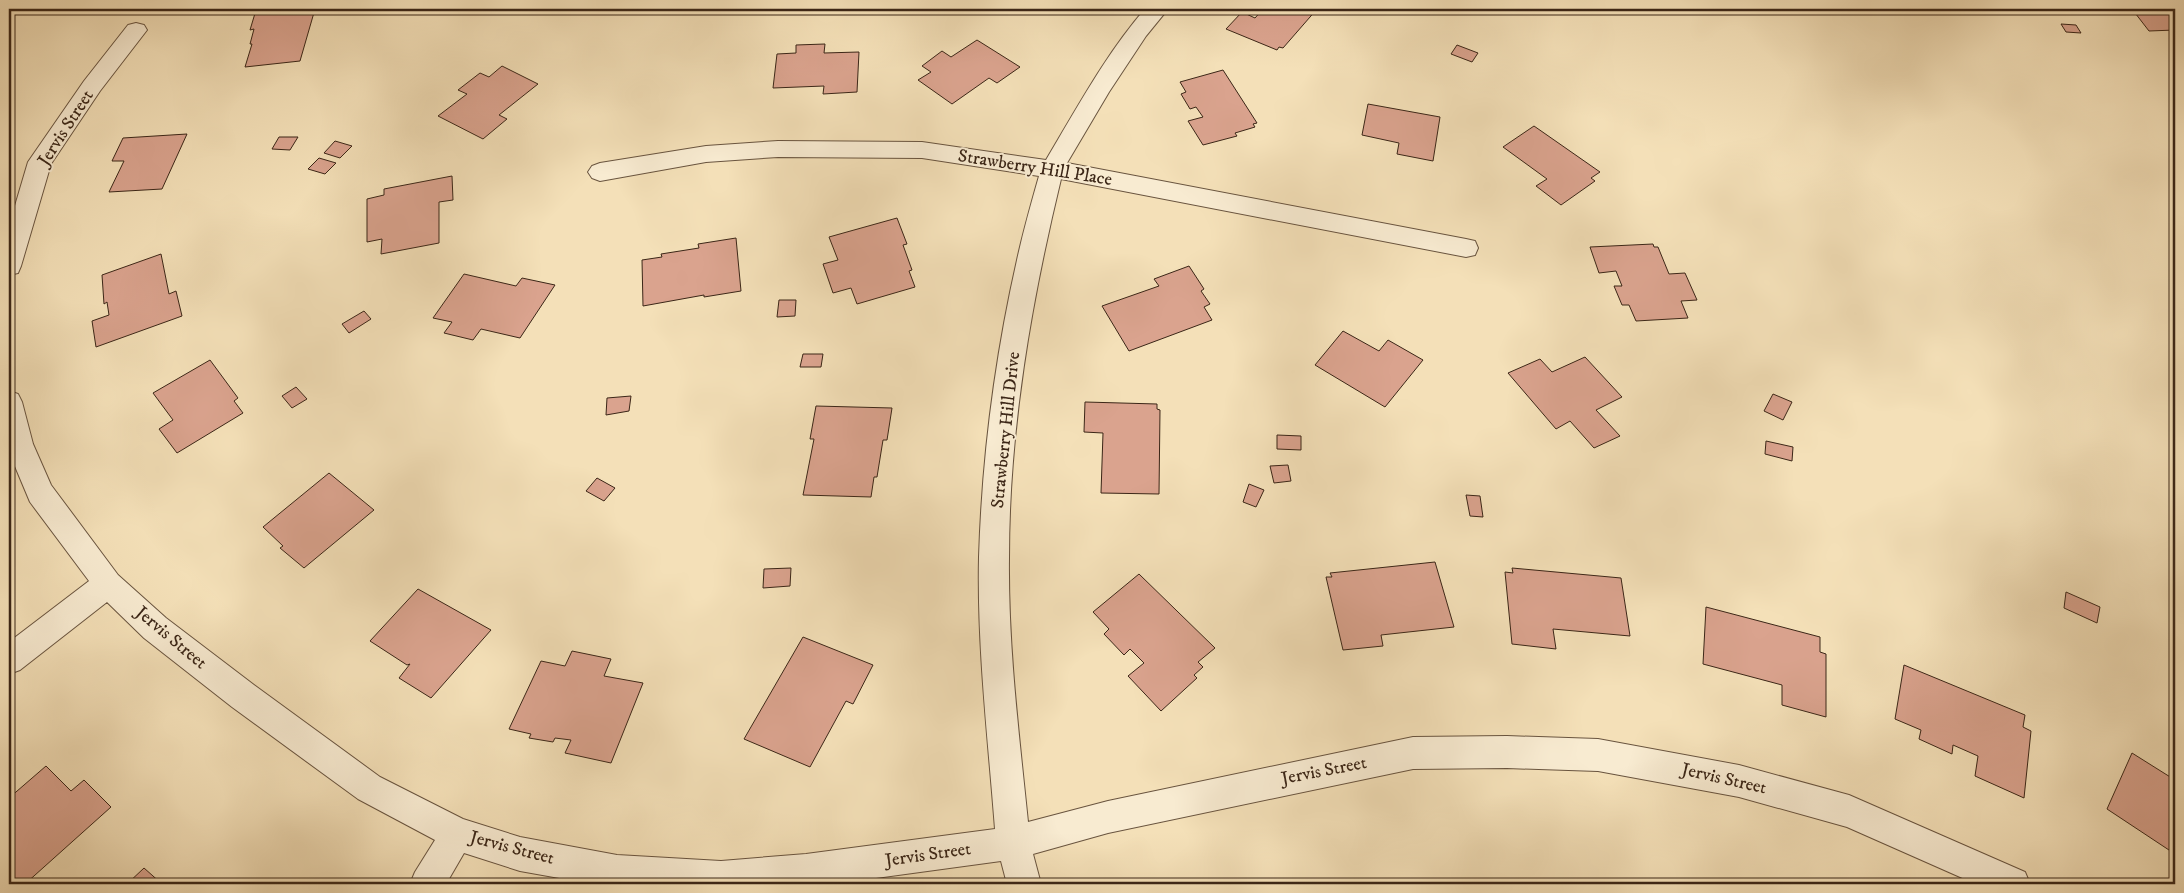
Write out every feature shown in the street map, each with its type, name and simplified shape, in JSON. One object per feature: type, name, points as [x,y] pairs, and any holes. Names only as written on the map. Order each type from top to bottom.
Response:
[{"type":"street","name":"Strawberry Hill Drive","points":[[1024,884],[1013,843],[996,650],[994,557],[1000,454],[1015,337],[1029,260],[1052,169],[1100,88],[1138,31],[1157,9]]},
{"type":"street","name":"Jervis Street","points":[[9,266],[40,162],[92,86],[136,30]]},
{"type":"street","name":"Strawberry Hill Place","points":[[600,172],[706,154],[778,149],[922,150],[1052,169],[1466,248]]},
{"type":"street","name":"Jervis Street","points":[[9,402],[19,444],[40,492],[108,584],[155,628],[243,696],[369,788],[457,834],[520,854],[617,872],[721,878],[806,871],[1013,843],[1108,817],[1413,753],[1507,752],[1598,756],[1739,780],[1849,811],[2013,884]]},
{"type":"street","points":[[9,660],[108,584]]},
{"type":"street","points":[[427,884],[457,834]]},
{"type":"building","points":[[315,9],[300,61],[245,67],[252,44],[250,44],[254,29],[250,30],[256,10]]},
{"type":"building","points":[[1263,9],[1317,9],[1283,48],[1279,47],[1277,50],[1226,29],[1242,12],[1255,18]]},
{"type":"building","points":[[2132,9],[2175,9],[2175,30],[2149,31]]},
{"type":"building","points":[[2061,24],[2076,25],[2081,33],[2066,32]]},
{"type":"building","points":[[977,40],[1020,67],[997,83],[989,78],[952,104],[918,80],[931,72],[922,66],[942,51],[951,57]]},
{"type":"building","points":[[825,44],[824,53],[859,52],[857,92],[823,94],[824,86],[773,88],[777,54],[796,53],[796,45]]},
{"type":"building","points":[[1457,45],[1478,53],[1472,62],[1451,54]]},
{"type":"building","points":[[502,66],[538,84],[499,115],[507,119],[483,139],[438,116],[467,94],[458,90],[480,73],[489,77]]},
{"type":"building","points":[[1223,70],[1257,123],[1253,124],[1255,127],[1235,133],[1237,136],[1203,145],[1188,121],[1203,117],[1196,107],[1190,109],[1181,94],[1186,92],[1180,82]]},
{"type":"building","points":[[1368,104],[1440,117],[1433,161],[1397,154],[1399,143],[1362,135]]},
{"type":"building","points":[[1534,126],[1600,172],[1591,178],[1595,181],[1561,205],[1536,186],[1547,179],[1503,147]]},
{"type":"building","points":[[187,134],[162,189],[109,192],[124,161],[112,161],[123,138]]},
{"type":"building","points":[[279,137],[298,137],[290,150],[272,149]]},
{"type":"building","points":[[335,141],[352,146],[340,158],[324,153]]},
{"type":"building","points":[[319,158],[336,163],[325,174],[308,169]]},
{"type":"building","points":[[452,176],[453,200],[439,202],[439,243],[381,254],[382,239],[367,242],[367,199],[384,195],[384,189]]},
{"type":"building","points":[[897,218],[907,244],[903,245],[912,270],[909,271],[915,287],[857,304],[851,288],[833,293],[823,264],[838,260],[829,237]]},
{"type":"building","points":[[736,238],[741,291],[704,297],[704,295],[643,306],[642,260],[662,257],[661,254],[699,248],[698,244]]},
{"type":"building","points":[[1653,244],[1654,247],[1658,247],[1669,274],[1685,273],[1697,300],[1681,301],[1688,318],[1636,321],[1629,305],[1622,305],[1614,286],[1622,286],[1616,271],[1599,273],[1590,247]]},
{"type":"building","points":[[161,254],[169,294],[176,291],[182,316],[96,347],[92,321],[109,315],[107,302],[104,304],[102,275]]},
{"type":"building","points":[[1189,266],[1204,289],[1201,291],[1210,304],[1204,307],[1212,320],[1129,351],[1102,306],[1159,286],[1154,279]]},
{"type":"building","points":[[464,274],[516,286],[522,278],[555,285],[520,338],[481,329],[473,340],[444,333],[452,322],[433,318]]},
{"type":"building","points":[[779,300],[796,300],[795,316],[777,317]]},
{"type":"building","points":[[364,311],[371,319],[349,333],[342,324]]},
{"type":"building","points":[[1343,331],[1379,351],[1388,340],[1423,360],[1385,407],[1315,365]]},
{"type":"building","points":[[803,354],[823,354],[821,367],[800,367]]},
{"type":"building","points":[[1585,357],[1622,397],[1596,410],[1620,436],[1594,448],[1570,421],[1556,429],[1508,373],[1540,359],[1552,372]]},
{"type":"building","points":[[210,360],[238,398],[234,401],[243,413],[177,453],[159,429],[173,420],[153,393]]},
{"type":"building","points":[[296,387],[307,399],[292,408],[282,396]]},
{"type":"building","points":[[1773,394],[1792,402],[1783,420],[1764,411]]},
{"type":"building","points":[[631,396],[629,411],[606,415],[607,398]]},
{"type":"building","points":[[1085,402],[1157,404],[1157,409],[1160,410],[1159,494],[1101,493],[1103,433],[1084,432]]},
{"type":"building","points":[[816,406],[892,408],[887,440],[883,440],[877,477],[874,477],[871,497],[803,495],[814,439],[810,439]]},
{"type":"building","points":[[1277,435],[1301,436],[1301,450],[1277,449]]},
{"type":"building","points":[[1766,441],[1793,447],[1792,461],[1765,454]]},
{"type":"building","points":[[1288,465],[1291,481],[1274,483],[1270,466]]},
{"type":"building","points":[[329,473],[374,510],[304,568],[280,548],[283,546],[263,527]]},
{"type":"building","points":[[597,478],[615,488],[604,501],[586,491]]},
{"type":"building","points":[[1249,484],[1264,490],[1256,507],[1243,502]]},
{"type":"building","points":[[1466,495],[1480,496],[1483,517],[1470,516]]},
{"type":"building","points":[[1435,562],[1454,627],[1381,635],[1383,646],[1343,650],[1326,577],[1332,577],[1330,573]]},
{"type":"building","points":[[791,568],[790,586],[763,588],[764,569]]},
{"type":"building","points":[[1512,568],[1621,578],[1630,636],[1553,629],[1556,649],[1512,644],[1505,572],[1513,573]]},
{"type":"building","points":[[1139,574],[1215,648],[1198,662],[1203,667],[1194,675],[1197,678],[1161,711],[1128,676],[1144,663],[1130,649],[1124,655],[1104,634],[1109,629],[1093,612]]},
{"type":"building","points":[[418,589],[491,630],[431,698],[399,678],[410,664],[407,665],[370,641]]},
{"type":"building","points":[[2066,592],[2100,607],[2097,623],[2064,608]]},
{"type":"building","points":[[1706,607],[1820,637],[1820,652],[1826,654],[1826,717],[1782,705],[1782,685],[1703,664]]},
{"type":"building","points":[[803,637],[873,665],[853,704],[846,701],[810,767],[744,739]]},
{"type":"building","points":[[572,651],[611,659],[604,676],[643,683],[611,763],[565,753],[571,740],[555,738],[553,742],[529,738],[531,734],[509,729],[541,661],[565,666]]},
{"type":"building","points":[[1904,665],[2025,715],[2023,727],[2031,731],[2024,798],[1975,776],[1978,756],[1953,745],[1952,754],[1919,739],[1921,730],[1895,719]]},
{"type":"building","points":[[2132,753],[2175,780],[2175,854],[2107,809]]},
{"type":"building","points":[[46,766],[71,791],[84,780],[111,807],[25,884],[9,884],[9,798]]},
{"type":"building","points":[[144,868],[162,884],[127,884]]}]
